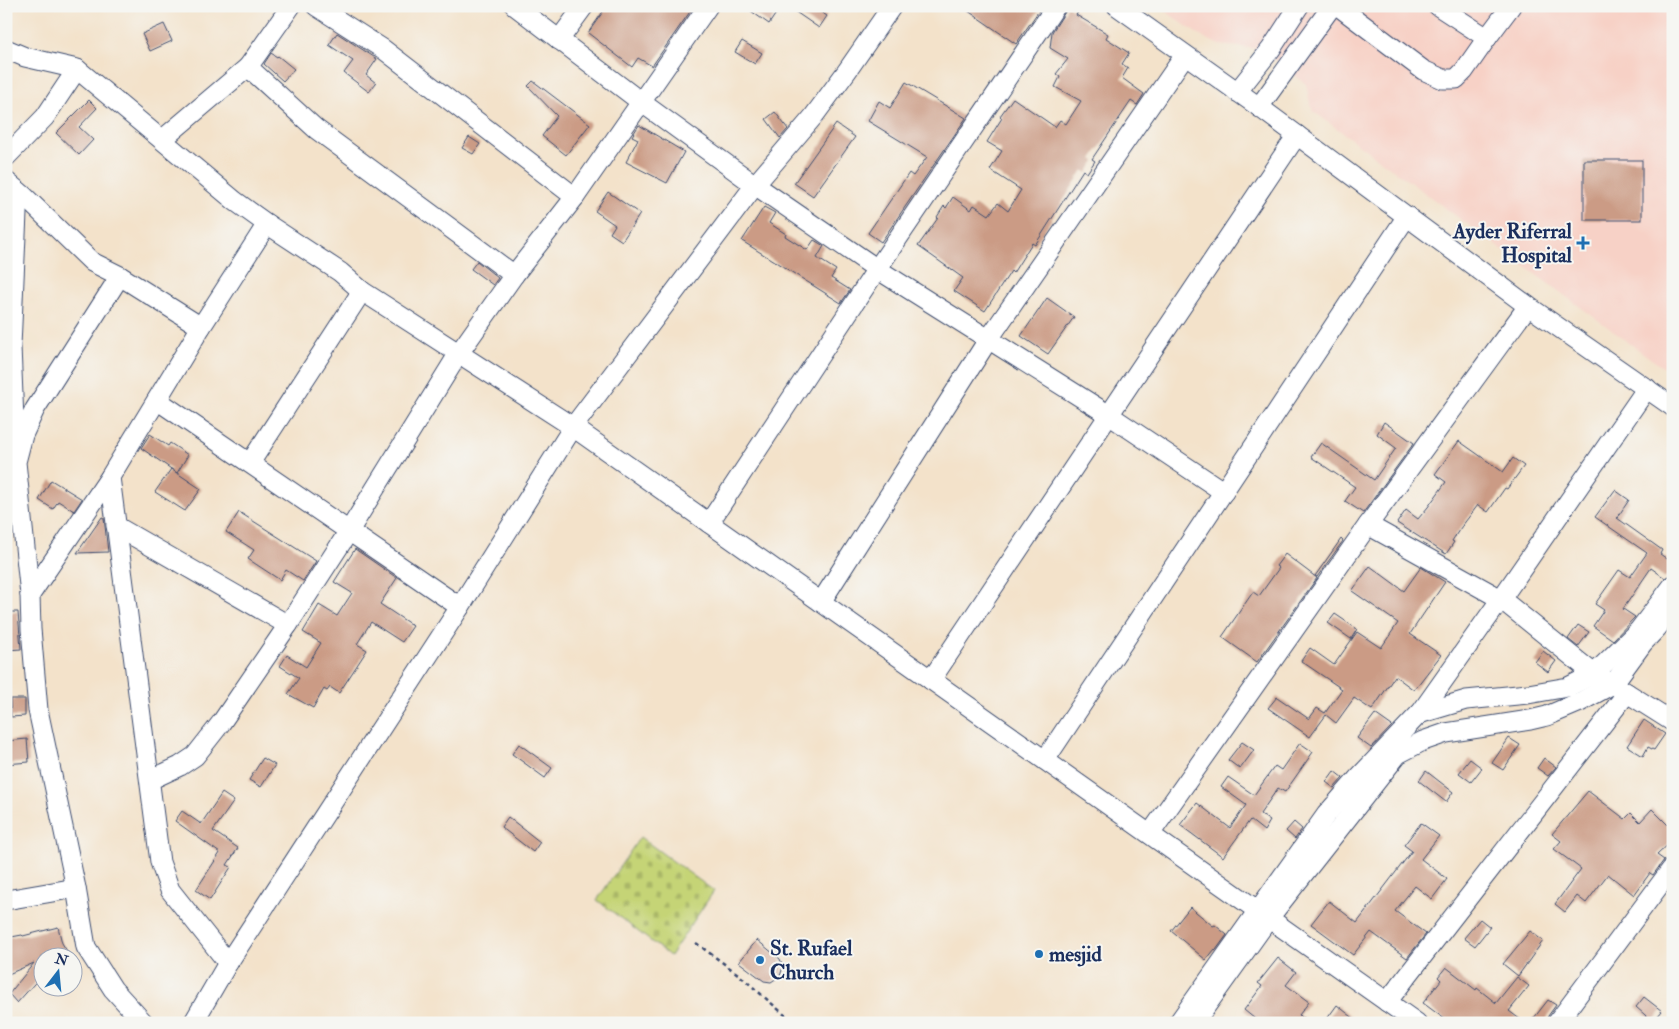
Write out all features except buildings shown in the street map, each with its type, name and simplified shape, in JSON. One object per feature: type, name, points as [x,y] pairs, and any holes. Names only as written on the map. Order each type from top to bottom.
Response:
[{"type":"street","points":[[163,139],[248,66],[291,6]]},
{"type":"street","points":[[316,6],[383,49],[575,197]]},
{"type":"street","points":[[515,6],[641,102],[755,185],[877,269],[1109,415],[1224,492]]},
{"type":"street","points":[[559,40],[584,6]]},
{"type":"street","points":[[150,780],[180,766],[195,756],[221,723],[349,531],[459,353],[514,275],[575,197],[708,6]]},
{"type":"street","points":[[193,1023],[228,963],[460,607],[574,427],[755,185],[813,117],[847,72],[892,6]]},
{"type":"street","points":[[709,523],[877,269],[1056,6]]},
{"type":"street","points":[[1117,6],[1259,107],[1528,306],[1673,407]]},
{"type":"street","points":[[1237,92],[1271,49],[1299,6]]},
{"type":"street","points":[[1259,107],[1332,6]]},
{"type":"street","points":[[1338,6],[1422,70],[1443,79],[1456,79],[1464,71],[1511,6]]},
{"type":"street","points":[[1438,6],[1487,38]]},
{"type":"street","points":[[6,49],[24,57],[77,69],[235,201],[267,224],[340,272],[362,291],[574,427],[1417,1023]]},
{"type":"street","points":[[821,602],[988,340],[1185,55]]},
{"type":"street","points":[[248,66],[316,129],[514,275]]},
{"type":"street","points":[[6,157],[45,117],[77,69]]},
{"type":"street","points":[[931,680],[1297,135]]},
{"type":"street","points":[[12,186],[92,262],[120,276],[201,327]]},
{"type":"street","points":[[12,186],[11,346],[16,462],[30,595],[38,710],[76,888],[86,947],[113,990],[144,1023]]},
{"type":"street","points":[[1044,760],[1407,216]]},
{"type":"street","points":[[30,595],[110,477],[201,327],[267,224]]},
{"type":"street","points":[[16,462],[23,435],[35,409],[120,276]]},
{"type":"street","points":[[250,463],[362,291]]},
{"type":"street","points":[[1150,834],[1368,525],[1528,306]]},
{"type":"street","points":[[1263,914],[1398,754],[1419,714],[1501,599],[1646,388]]},
{"type":"street","points":[[157,400],[460,607]]},
{"type":"street","points":[[110,477],[160,862],[170,890],[228,963]]},
{"type":"street","points":[[1368,525],[1501,599],[1594,674],[1620,688],[1673,722]]},
{"type":"street","points":[[116,526],[288,625]]},
{"type":"street","points":[[1186,1021],[1263,914],[1326,815],[1419,714],[1466,700],[1528,694],[1568,687],[1594,674],[1639,630],[1673,584]]},
{"type":"street","points":[[1387,1002],[1620,688],[1643,643],[1658,628],[1673,608]]},
{"type":"street","points":[[1398,754],[1423,741],[1446,733],[1547,716],[1620,688]]},
{"type":"street","points":[[1557,1023],[1673,868]]},
{"type":"street","points":[[6,900],[76,888]]},
{"type":"path","points":[[366,6],[371,8],[374,6]]},
{"type":"path","points":[[696,943],[738,974],[794,1023]]},
{"type":"shaded area","name":"Ayder Riferral Hospital","points":[[1158,6],[1673,6],[1673,375],[1313,111],[1306,84],[1262,49],[1219,45],[1199,35]]},
{"type":"green space","points":[[640,837],[714,891],[670,956],[597,900]]},
{"type":"place","name":"Ayder Riferral Hospital","points":[[1583,243]]},
{"type":"place","name":"mesjid","points":[[1039,954]]},
{"type":"place","name":"St. Rufael Church","points":[[760,960]]}]
